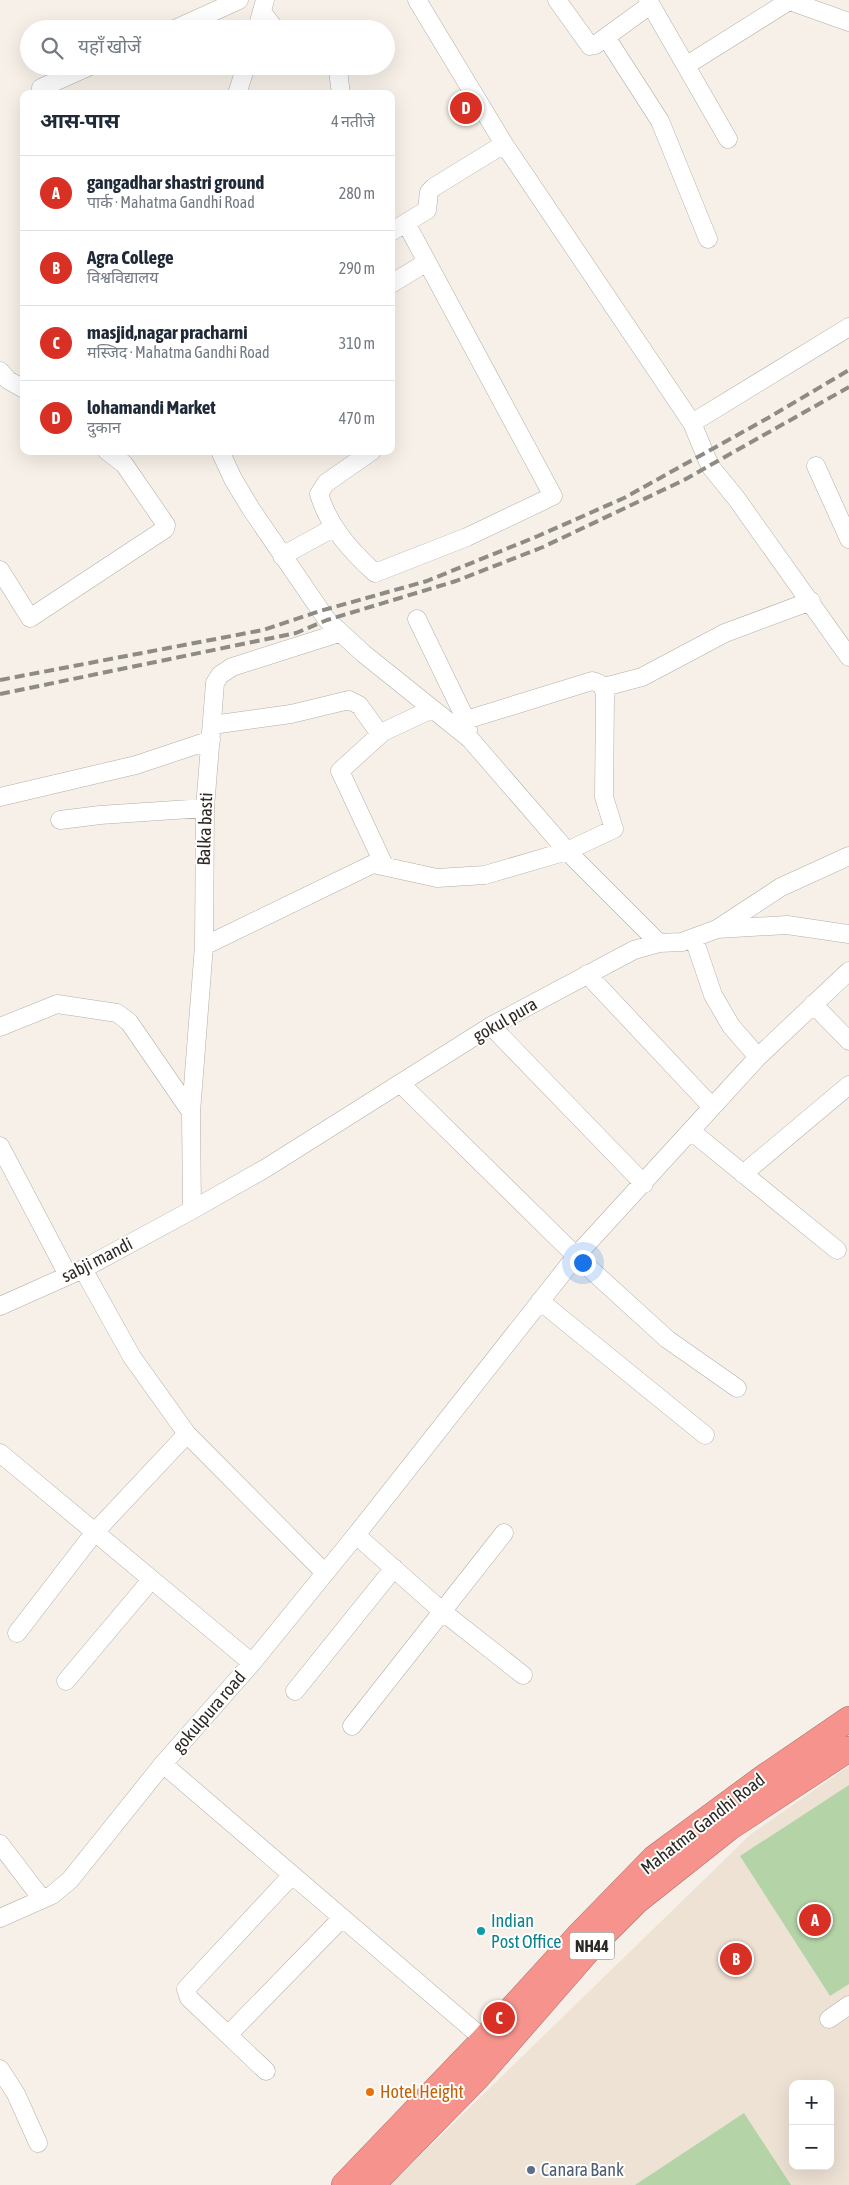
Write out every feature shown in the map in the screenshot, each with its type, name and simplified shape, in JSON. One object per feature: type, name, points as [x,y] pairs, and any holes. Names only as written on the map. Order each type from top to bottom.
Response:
[{"type":"highway","name":"Mahatma Gandhi Road","points":[[372,2185],[492,2046],[579,1935],[654,1858],[764,1777],[849,1719]]},
{"type":"highway","name":"Mahatma Gandhi Road","points":[[344,2185],[492,2046],[637,1901],[729,1828],[849,1749]]},
{"type":"street","points":[[195,20],[239,0]]},
{"type":"street","points":[[417,0],[504,144],[692,423],[710,466],[736,498],[849,657]]},
{"type":"street","points":[[557,0],[590,46],[606,37],[649,2],[728,139]]},
{"type":"street","points":[[687,65],[788,0],[849,22]]},
{"type":"street","points":[[606,37],[660,121],[708,239]]},
{"type":"street","points":[[40,88],[70,75]]},
{"type":"street","points":[[238,90],[243,75]]},
{"type":"street","points":[[339,75],[340,90]]},
{"type":"street","points":[[367,455],[320,489],[320,498],[333,528],[352,552],[375,573],[467,536],[553,496],[427,262],[398,228],[426,210],[430,192],[434,187],[504,144]]},
{"type":"street","points":[[395,282],[427,262]]},
{"type":"street","points":[[692,423],[849,326]]},
{"type":"street","points":[[2,576],[30,618],[32,618],[166,527],[124,464],[112,455]]},
{"type":"street","points":[[222,455],[233,479],[282,556],[320,611],[339,633],[470,739],[567,851],[659,942]]},
{"type":"street","points":[[816,466],[849,539]]},
{"type":"street","points":[[282,556],[333,528]]},
{"type":"street","points":[[466,720],[592,681],[604,687],[642,676],[725,633],[810,601]]},
{"type":"street","points":[[417,619],[466,720],[470,739]]},
{"type":"street","name":"Balka basti","points":[[192,1210],[191,1112],[204,946],[205,808],[215,683],[220,675],[232,668],[339,633]]},
{"type":"street","points":[[204,946],[369,865],[384,865],[437,878],[451,879],[485,875],[567,851],[614,829],[604,797],[604,687]]},
{"type":"street","points":[[0,798],[136,766],[211,732],[349,700],[359,705],[380,734]]},
{"type":"street","points":[[384,865],[340,771],[380,734],[432,709]]},
{"type":"street","points":[[60,820],[100,815],[205,808]]},
{"type":"street","points":[[717,929],[781,887],[849,856]]},
{"type":"street","name":"gokul pura","points":[[192,1210],[266,1168],[491,1026],[634,950],[659,942],[673,943],[694,939],[717,929],[787,925],[849,934]]},
{"type":"street","points":[[694,939],[713,995],[731,1026],[758,1056]]},
{"type":"street","points":[[252,1663],[356,1535],[576,1256],[644,1184],[758,1056],[849,971]]},
{"type":"street","points":[[587,974],[712,1107]]},
{"type":"street","points":[[0,1027],[57,1004],[117,1013],[129,1022],[191,1112]]},
{"type":"street","points":[[813,1004],[849,1041]]},
{"type":"street","points":[[491,1026],[644,1184]]},
{"type":"street","points":[[401,1084],[576,1256],[667,1339],[737,1388]]},
{"type":"street","points":[[743,1174],[849,1085]]},
{"type":"street","points":[[691,1131],[838,1250]]},
{"type":"street","points":[[0,1146],[76,1272],[132,1357],[187,1434],[325,1572]]},
{"type":"street","name":"sabji mandi","points":[[0,1306],[76,1272],[192,1210]]},
{"type":"street","points":[[540,1301],[705,1435]]},
{"type":"street","points":[[17,1633],[94,1533],[187,1434]]},
{"type":"street","name":"gokulpura road","points":[[3,1462],[94,1533],[252,1663],[163,1764],[492,2046]]},
{"type":"street","points":[[352,1726],[504,1533]]},
{"type":"street","points":[[356,1535],[443,1612],[523,1676]]},
{"type":"street","points":[[296,1691],[394,1568]]},
{"type":"street","points":[[66,1681],[151,1580]]},
{"type":"street","points":[[0,1918],[52,1895],[70,1880],[163,1764]]},
{"type":"street","points":[[0,1844],[42,1899]]},
{"type":"street","points":[[266,2071],[189,1998],[186,1988],[292,1875]]},
{"type":"street","points":[[228,2035],[342,1918]]},
{"type":"street","points":[[829,2019],[849,2005]]},
{"type":"street","points":[[0,2069],[16,2094],[38,2143]]},
{"type":"shaded area","points":[[849,1766],[849,2185],[390,2185],[751,1834]]},
{"type":"green space","points":[[849,1785],[849,1984],[830,1996],[740,1856]]},
{"type":"green space","points":[[744,2113],[791,2185],[635,2185]]},
{"type":"railway","points":[[0,680],[263,630],[320,611],[427,581],[538,536],[624,498],[768,418],[849,370]]},
{"type":"railway","points":[[0,694],[296,633],[327,620],[456,581],[543,547],[684,480],[849,387]]},
{"type":"place","name":"lohamandi Market","points":[[466,108]]},
{"type":"place","name":"gangadhar shastri ground","points":[[815,1920]]},
{"type":"place","name":"Indian Post Office","points":[[481,1931]]},
{"type":"place","name":"Agra College","points":[[736,1959]]},
{"type":"place","name":"masjid,nagar pracharni","points":[[499,2018]]},
{"type":"place","name":"Hotel Height","points":[[370,2092]]},
{"type":"place","name":"Canara Bank","points":[[531,2170]]}]
